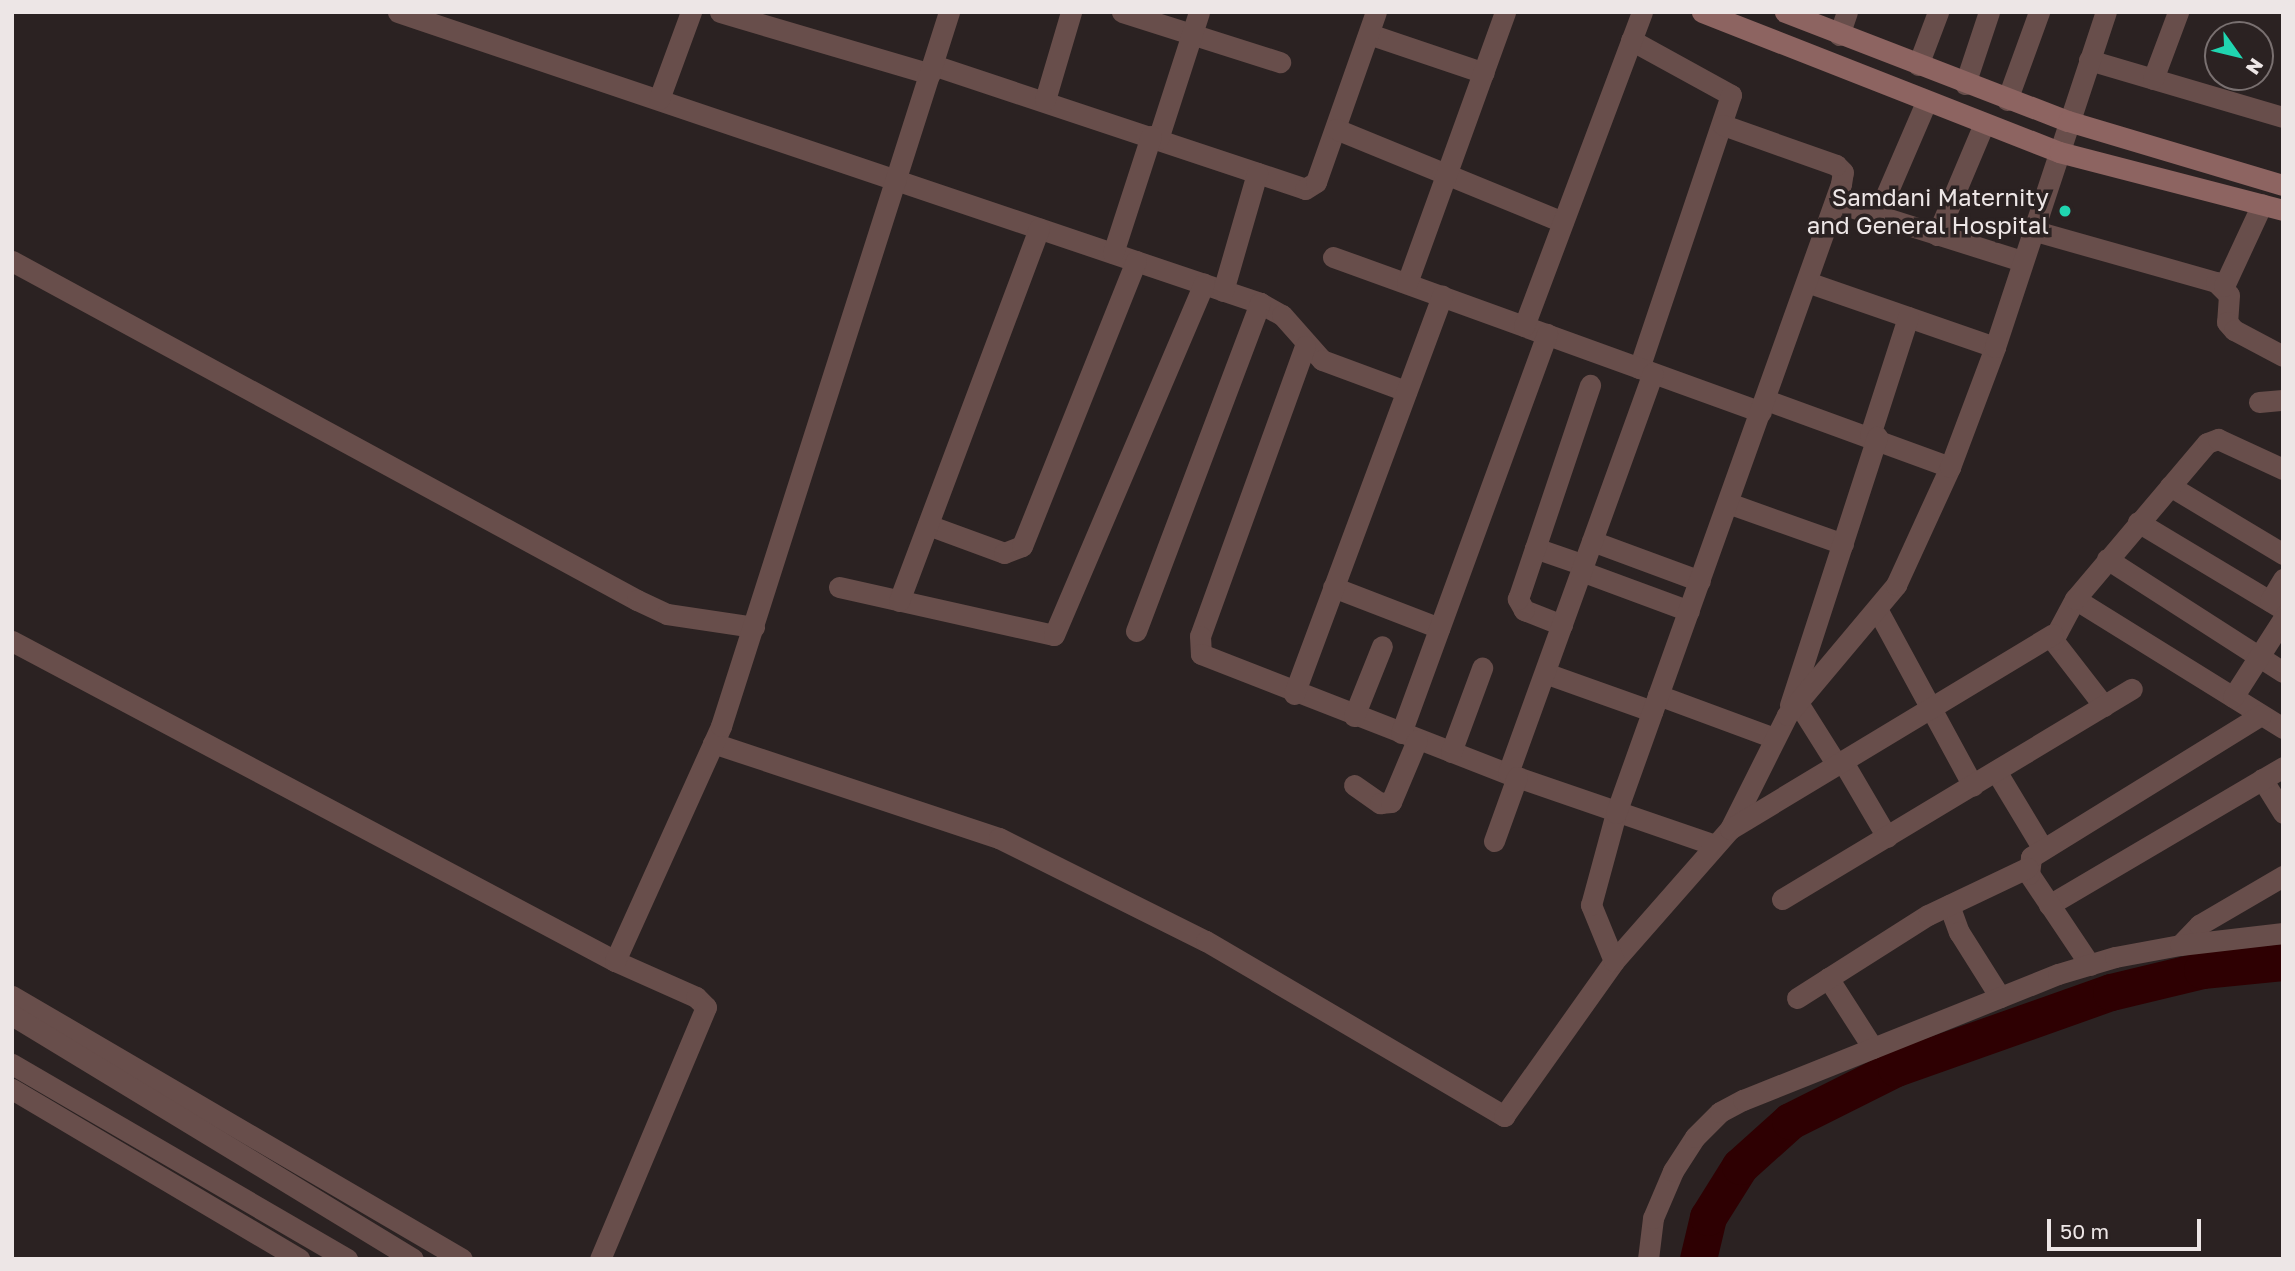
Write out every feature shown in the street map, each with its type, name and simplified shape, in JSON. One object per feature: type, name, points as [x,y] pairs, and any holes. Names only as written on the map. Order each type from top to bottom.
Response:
[{"type":"main road","points":[[1702,12],[2059,152],[2273,207]]},
{"type":"main road","points":[[1785,12],[2007,100],[2068,121],[2283,185]]},
{"type":"street","points":[[398,12],[1260,303],[1282,315],[1305,346],[1322,360],[1406,391]]},
{"type":"street","points":[[659,99],[691,12]]},
{"type":"street","points":[[720,12],[1045,100],[1257,173],[1312,188],[1336,129],[1376,12]]},
{"type":"street","points":[[615,961],[713,743],[754,627],[949,12]]},
{"type":"street","points":[[1045,100],[1071,12]]},
{"type":"street","points":[[1122,12],[1196,22],[1280,62]]},
{"type":"street","points":[[1407,284],[1505,12]]},
{"type":"street","points":[[1524,326],[1642,12]]},
{"type":"street","points":[[1839,34],[1847,12]]},
{"type":"street","points":[[1918,65],[1938,12]]},
{"type":"street","points":[[1965,84],[1989,12]]},
{"type":"street","points":[[2007,100],[2039,12]]},
{"type":"street","points":[[1730,829],[1774,738],[1792,709],[1877,610],[1913,552],[1950,467],[1995,347],[2106,12]]},
{"type":"street","points":[[2153,79],[2178,12]]},
{"type":"street","points":[[1113,253],[1196,22]]},
{"type":"street","points":[[1369,34],[1483,73]]},
{"type":"street","points":[[1494,841],[1545,673],[1592,541],[1731,103],[1726,89],[1632,40]]},
{"type":"street","points":[[2089,60],[2283,117]]},
{"type":"street","points":[[1877,216],[1926,102]]},
{"type":"street","points":[[1937,235],[1983,124]]},
{"type":"street","points":[[1614,961],[1591,905],[1616,813],[1807,282],[1843,172],[1836,165],[1723,125]]},
{"type":"street","points":[[1336,129],[1447,177],[1563,222]]},
{"type":"street","points":[[839,587],[1048,635],[1059,631],[1214,288],[1257,173]]},
{"type":"street","points":[[1835,202],[2022,261]]},
{"type":"street","points":[[2224,286],[2273,207]]},
{"type":"street","points":[[900,601],[1039,228]]},
{"type":"street","points":[[2032,230],[2224,286],[2229,295],[2227,321],[2283,356]]},
{"type":"street","points":[[1333,257],[1646,371],[1874,436],[1950,467]]},
{"type":"street","points":[[12,261],[637,600],[667,614],[754,627]]},
{"type":"street","points":[[928,524],[1004,554],[1022,546],[1136,261]]},
{"type":"street","points":[[1807,282],[1995,347]]},
{"type":"street","points":[[1294,694],[1442,296]]},
{"type":"street","points":[[1136,631],[1260,303]]},
{"type":"street","points":[[1792,709],[1909,317]]},
{"type":"street","points":[[1354,785],[1380,803],[1391,802],[1439,628],[1546,334]]},
{"type":"street","points":[[1305,346],[1198,647],[1205,657],[1294,694],[1616,813],[1715,845]]},
{"type":"street","points":[[1562,625],[1520,605],[1535,548],[1590,385]]},
{"type":"street","points":[[2259,402],[2283,400]]},
{"type":"street","points":[[713,743],[999,838],[1206,941],[1504,1116],[1614,961],[1730,829],[2053,634],[2075,598],[2138,522],[2213,439],[2283,469]]},
{"type":"street","points":[[2170,486],[2283,554]]},
{"type":"street","points":[[1728,503],[1843,544]]},
{"type":"street","points":[[2138,522],[2276,605],[2283,579]]},
{"type":"street","points":[[1592,541],[1700,581]]},
{"type":"street","points":[[1535,548],[1689,611]]},
{"type":"street","points":[[2107,559],[2283,672]]},
{"type":"street","points":[[1333,587],[1439,628]]},
{"type":"street","points":[[2075,598],[2283,728]]},
{"type":"street","points":[[1877,610],[1973,786]]},
{"type":"street","points":[[2233,697],[2283,619]]},
{"type":"street","points":[[2053,634],[2104,706]]},
{"type":"street","points":[[12,641],[615,961],[696,997],[706,1007],[600,1259]]},
{"type":"street","points":[[1354,716],[1382,646]]},
{"type":"street","points":[[1451,752],[1482,668]]},
{"type":"street","points":[[1545,673],[1774,738]]},
{"type":"street","points":[[1782,899],[2132,689]]},
{"type":"street","points":[[1792,709],[1840,764],[1887,837]]},
{"type":"street","points":[[1797,998],[1949,905],[2027,868],[2031,857],[2043,849],[2261,715]]},
{"type":"street","points":[[2049,905],[2283,766]]},
{"type":"street","points":[[1996,771],[2043,849]]},
{"type":"street","points":[[2262,779],[2283,813]]},
{"type":"street","points":[[2027,868],[2090,965]]},
{"type":"street","points":[[2180,945],[2199,925],[2283,876]]},
{"type":"street","points":[[1949,905],[1959,932],[2000,998]]},
{"type":"street","points":[[1648,1259],[1653,1218],[1673,1171],[1695,1137],[1720,1112],[1873,1048],[2090,965],[2180,945],[2283,933]]},
{"type":"street","points":[[1828,978],[1873,1048]]},
{"type":"street","points":[[12,996],[462,1259]]},
{"type":"street","points":[[12,1015],[413,1259]]},
{"type":"street","points":[[12,1064],[347,1259]]},
{"type":"street","points":[[12,1089],[300,1259]]},
{"type":"waterway","points":[[1698,1259],[1708,1217],[1740,1166],[1790,1121],[1896,1068],[2111,992],[2202,970],[2283,962]]},
{"type":"place","name":"Samdani Maternity and General Hospital","points":[[2065,211]]}]
